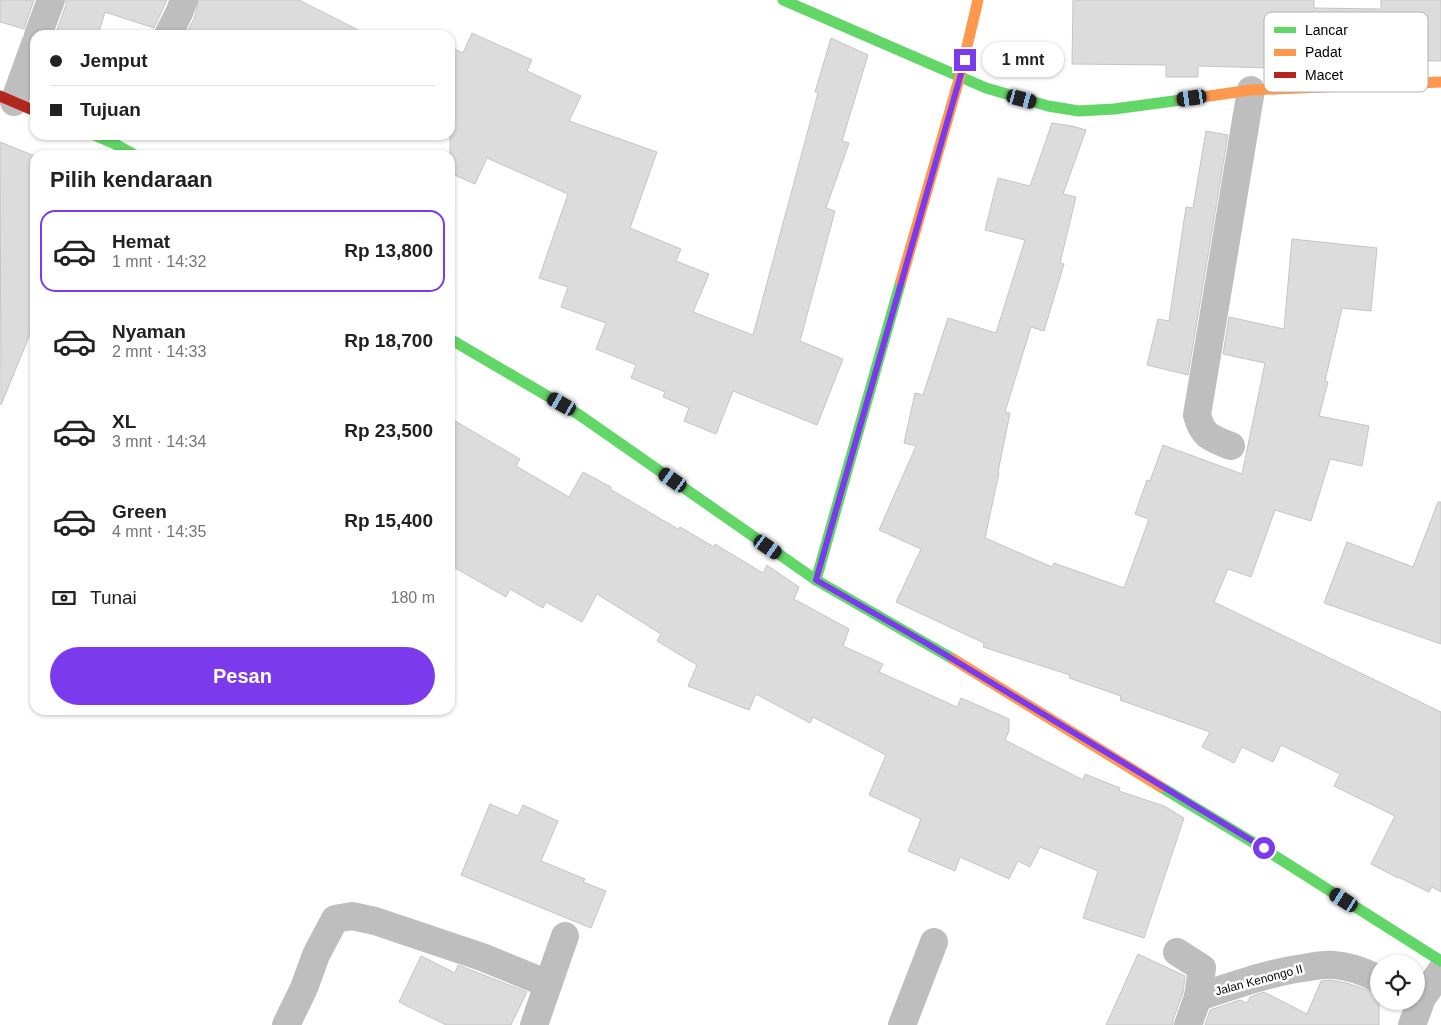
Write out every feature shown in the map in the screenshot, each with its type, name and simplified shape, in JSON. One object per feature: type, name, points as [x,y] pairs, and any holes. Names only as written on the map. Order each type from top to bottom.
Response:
[{"type":"street","points":[[40,30],[51,0]]},
{"type":"street","points":[[170,30],[184,0]]},
{"type":"street","points":[[784,0],[986,88],[1048,106],[1079,111],[1114,109],[1264,89]]},
{"type":"street","points":[[816,580],[960,76],[978,0]]},
{"type":"street","points":[[16,103],[30,60]]},
{"type":"street","points":[[1428,83],[1441,82]]},
{"type":"street","points":[[1231,446],[1206,434],[1202,430],[1197,415],[1251,90]]},
{"type":"street","points":[[455,342],[578,414],[816,580],[926,643],[1264,848],[1441,961]]},
{"type":"street","points":[[286,1025],[304,988],[316,955],[335,919],[352,916],[375,921],[482,956],[548,984]]},
{"type":"street","points":[[534,1025],[565,936]]},
{"type":"street","points":[[902,1025],[934,942]]},
{"type":"street","points":[[1177,952],[1202,968],[1198,997]]},
{"type":"street","name":"Jalan Kenongo II","points":[[1188,1025],[1198,997],[1258,978],[1285,971],[1327,965],[1337,965],[1370,975]]},
{"type":"street","points":[[1425,990],[1441,971]]},
{"type":"street","points":[[1412,1025],[1416,1010]]},
{"type":"building","points":[[0,0],[34,0],[24,29],[0,22]]},
{"type":"building","points":[[66,0],[167,0],[154,28],[105,12],[100,30],[57,30]]},
{"type":"building","points":[[199,0],[299,0],[358,30],[188,30],[194,19]]},
{"type":"building","points":[[1073,0],[1314,0],[1314,8],[1381,9],[1381,0],[1441,0],[1441,61],[1428,61],[1428,12],[1264,12],[1264,68],[1198,66],[1198,77],[1166,77],[1166,65],[1072,64]]},
{"type":"building","points":[[472,33],[532,60],[527,71],[581,96],[569,121],[657,152],[630,228],[681,249],[676,261],[709,274],[693,312],[753,335],[818,93],[815,92],[831,38],[868,55],[842,141],[849,143],[826,208],[835,211],[800,341],[843,359],[817,425],[733,391],[716,434],[684,421],[689,408],[663,397],[665,392],[631,378],[636,365],[596,349],[606,323],[561,307],[568,287],[539,278],[568,194],[487,158],[475,184],[455,175],[455,150],[450,150],[450,140],[455,140],[455,49],[463,53]]},
{"type":"building","points":[[1052,123],[1086,130],[1063,194],[1076,197],[1060,263],[1064,264],[1044,331],[1031,327],[1005,412],[1010,413],[985,538],[1052,567],[1054,563],[1124,588],[1149,519],[1135,514],[1147,480],[1150,481],[1163,445],[1242,474],[1265,363],[1223,354],[1229,317],[1284,329],[1292,239],[1377,248],[1371,311],[1342,308],[1325,381],[1328,382],[1319,416],[1369,426],[1362,466],[1330,459],[1311,521],[1275,510],[1251,577],[1228,569],[1214,602],[1441,712],[1441,892],[1432,887],[1429,892],[1371,864],[1395,816],[1334,786],[1340,774],[1281,745],[1273,762],[1242,747],[1234,763],[1202,747],[1210,732],[1120,700],[1121,696],[1069,678],[1070,675],[983,647],[984,643],[896,602],[921,549],[879,530],[916,446],[904,443],[915,393],[923,395],[948,318],[996,333],[1025,240],[985,230],[998,178],[1030,186]]},
{"type":"building","points":[[1206,131],[1228,135],[1188,375],[1147,365],[1158,319],[1169,321],[1186,207],[1193,208]]},
{"type":"building","points":[[0,142],[30,154],[30,334],[1,405]]},
{"type":"building","points":[[455,421],[520,459],[516,466],[569,497],[583,472],[611,487],[610,489],[678,529],[680,527],[714,547],[715,544],[763,573],[767,565],[799,587],[794,599],[849,629],[843,646],[883,664],[879,672],[957,707],[961,698],[1009,719],[1009,731],[1005,740],[1083,780],[1085,774],[1120,788],[1119,791],[1164,806],[1184,818],[1144,938],[1083,918],[1098,871],[1040,847],[1030,867],[1018,861],[1009,879],[960,857],[955,871],[908,851],[921,819],[869,795],[886,755],[813,717],[810,723],[756,694],[749,710],[688,686],[697,665],[657,641],[661,634],[597,594],[582,622],[546,602],[543,608],[510,589],[506,597],[455,568]]},
{"type":"building","points":[[1438,502],[1441,502],[1441,644],[1324,603],[1347,542],[1413,567]]},
{"type":"building","points":[[490,804],[518,816],[523,805],[558,821],[541,861],[585,879],[583,882],[606,891],[591,928],[461,875]]},
{"type":"building","points":[[1138,954],[1185,976],[1183,993],[1173,1025],[1106,1025]]},
{"type":"building","points":[[421,956],[455,973],[458,965],[527,992],[511,1025],[446,1025],[399,1002]]},
{"type":"building","points":[[1330,980],[1347,983],[1370,991],[1370,1010],[1379,1010],[1379,1025],[1205,1025],[1210,1010],[1240,1000],[1247,1003],[1250,997],[1264,992],[1307,1014],[1321,981]]},
{"type":"traffic: fast","points":[[783,0],[986,88],[1048,106],[1079,111],[1114,109],[1181,100]]},
{"type":"traffic: fast","points":[[106,140],[126,150]]},
{"type":"traffic: fast","points":[[816,580],[901,281]]},
{"type":"traffic: fast","points":[[455,342],[578,414],[816,580],[953,659]]},
{"type":"traffic: fast","points":[[1161,787],[1264,849],[1441,961]]},
{"type":"traffic: slow","points":[[901,281],[960,76],[978,0]]},
{"type":"traffic: slow","points":[[1428,83],[1441,82]]},
{"type":"traffic: slow","points":[[1181,100],[1264,89]]},
{"type":"traffic: slow","points":[[953,659],[1161,787]]},
{"type":"traffic: jam","points":[[0,96],[30,109]]},
{"type":"route","points":[[965,60],[816,580],[926,643],[1264,848]]}]
